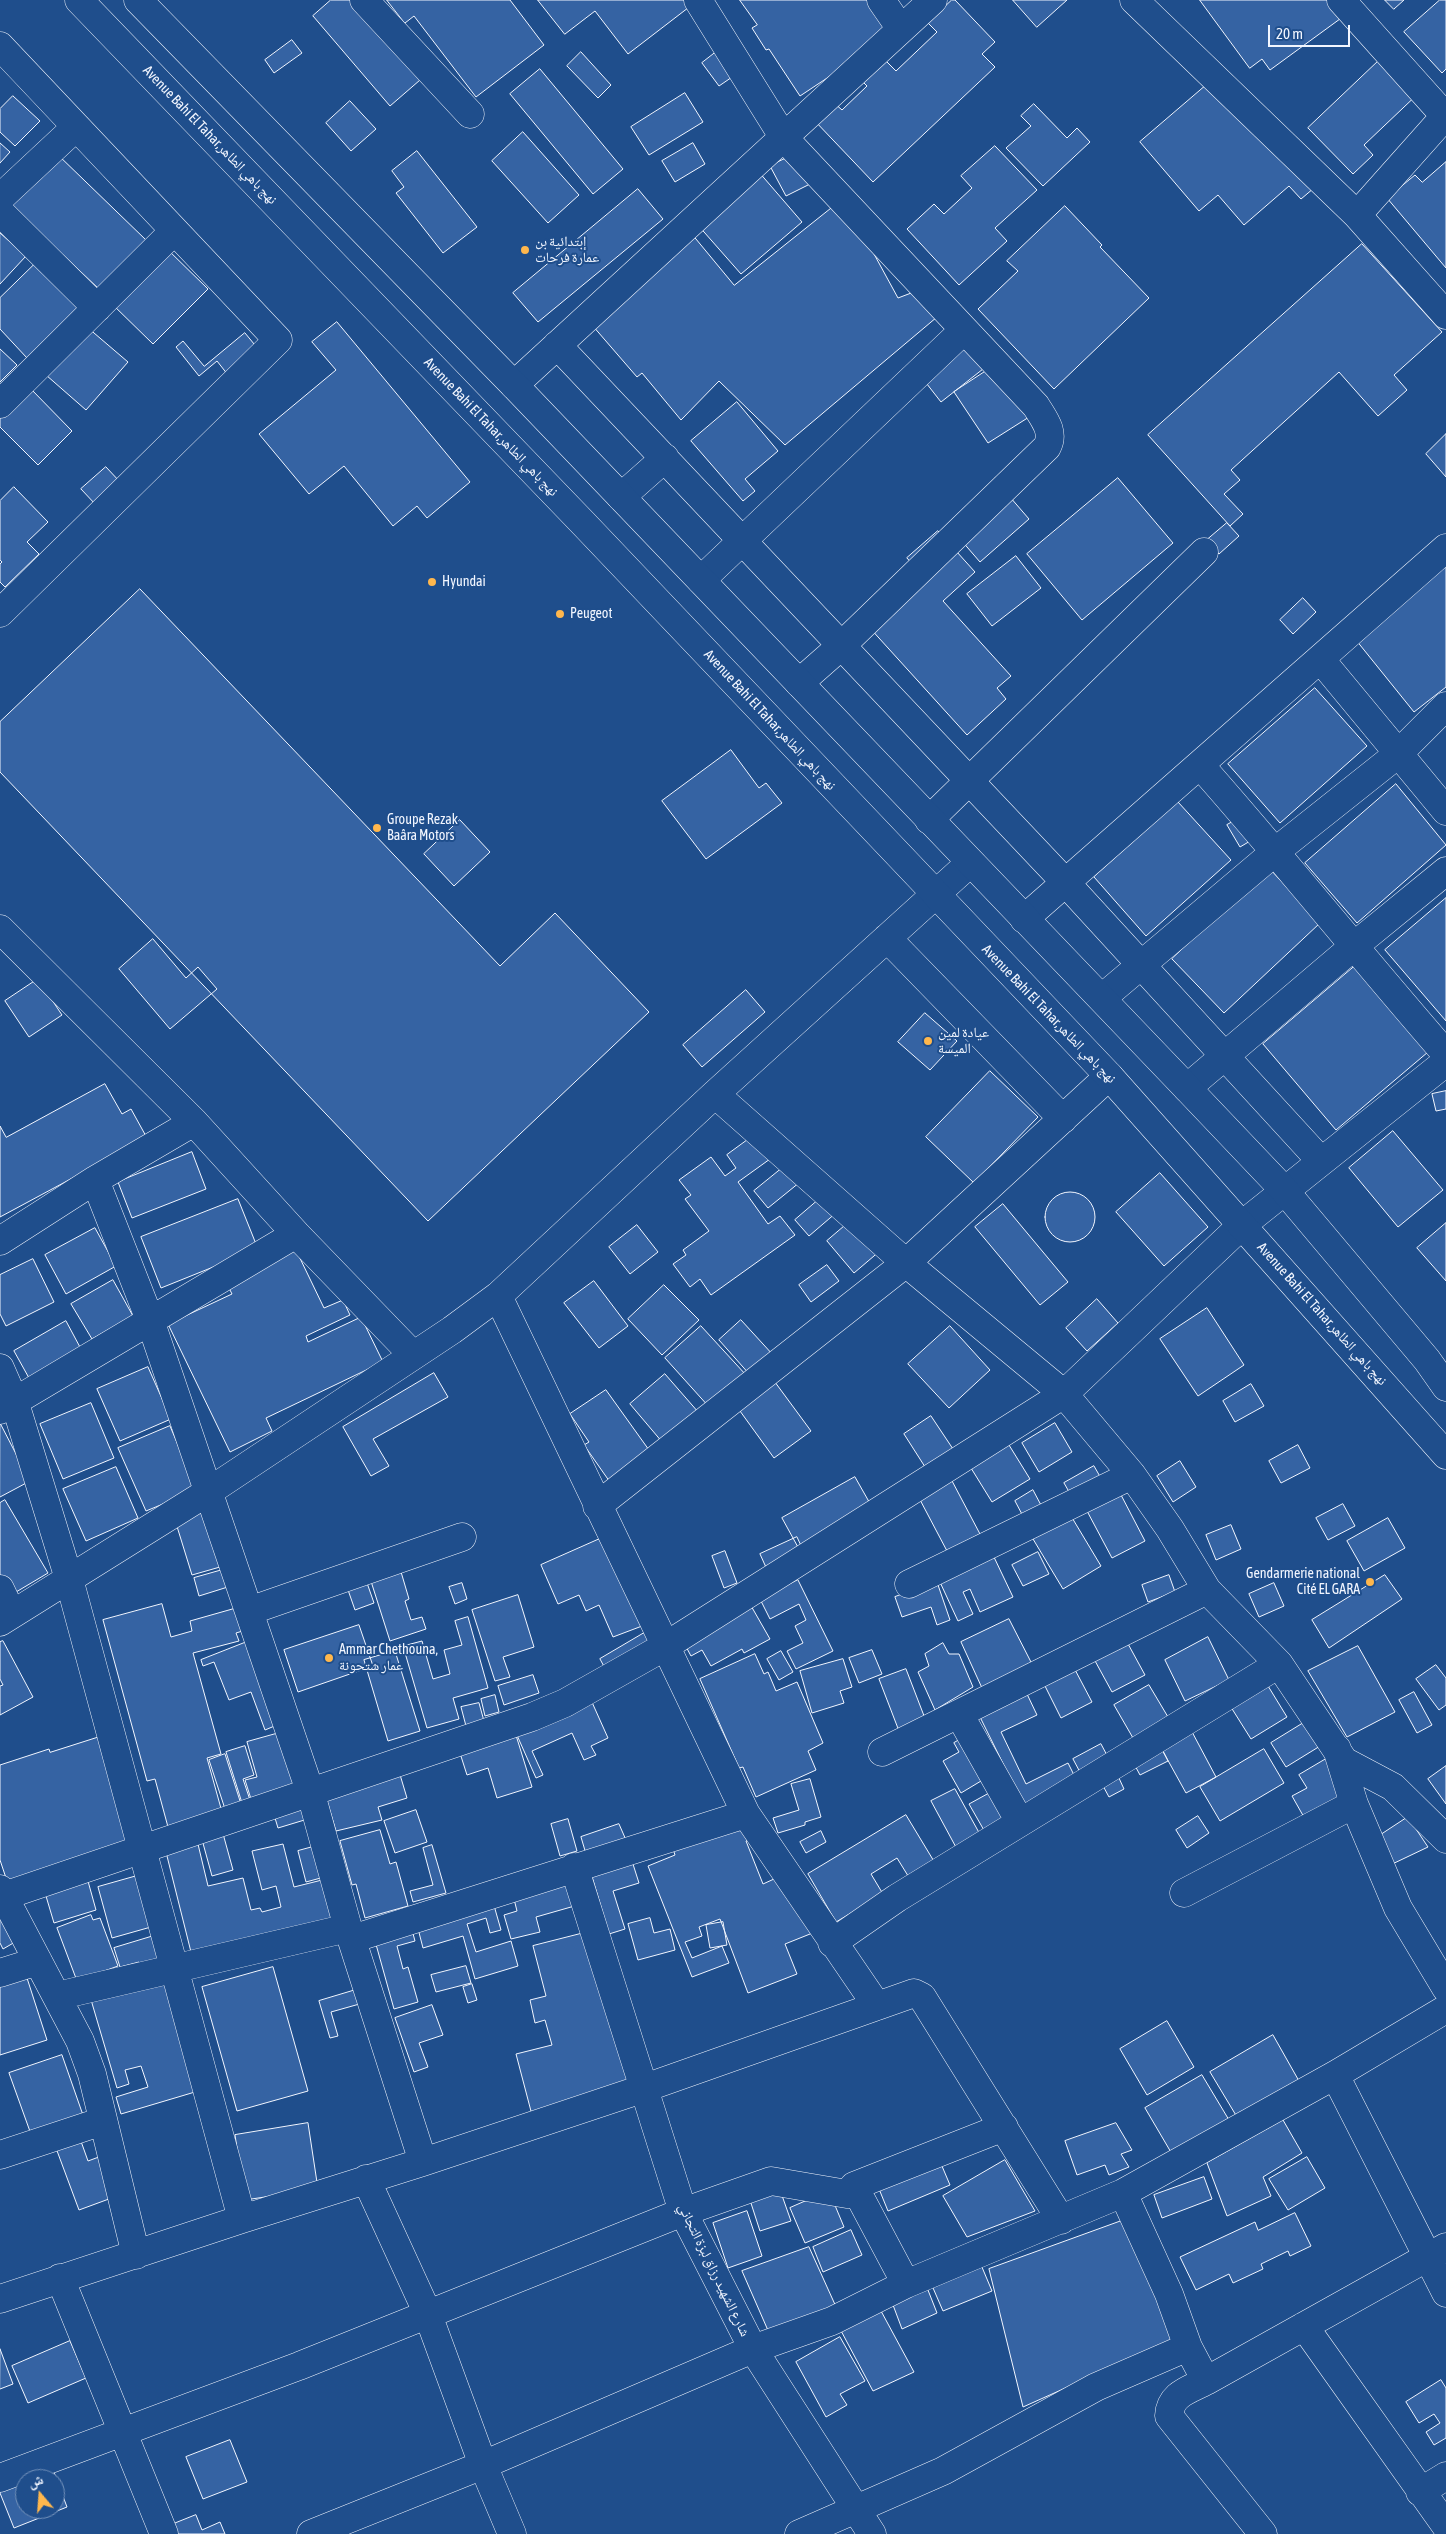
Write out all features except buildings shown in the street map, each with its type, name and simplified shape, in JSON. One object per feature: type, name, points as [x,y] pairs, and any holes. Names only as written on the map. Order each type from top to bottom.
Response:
[{"type":"street","name":"Avenue Bahi El Tahar,نهج باهي الطاهر","points":[[79,0],[583,523],[1109,1076],[1446,1455]]},
{"type":"street","points":[[138,0],[514,384],[1284,1190],[1427,1360],[1446,1387]]},
{"type":"street","points":[[364,0],[470,114]]},
{"type":"street","points":[[881,0],[901,29]]},
{"type":"street","points":[[514,384],[784,138],[932,0]]},
{"type":"street","points":[[1134,0],[1357,215],[1446,315]]},
{"type":"street","points":[[1341,0],[1446,115],[1357,215]]},
{"type":"street","points":[[709,4],[784,138],[1036,406],[1050,432],[1050,441],[1040,454],[841,646],[799,683]]},
{"type":"street","points":[[0,46],[278,340],[0,613]]},
{"type":"street","points":[[0,198],[76,127]]},
{"type":"street","points":[[0,212],[97,308]]},
{"type":"street","points":[[0,404],[174,231]]},
{"type":"street","points":[[701,580],[744,542],[964,330]]},
{"type":"street","points":[[558,345],[1066,883],[1320,1161]]},
{"type":"street","points":[[621,497],[665,458]]},
{"type":"street","points":[[1024,920],[1446,548]]},
{"type":"street","points":[[929,820],[1204,552]]},
{"type":"street","points":[[1321,660],[1446,811]]},
{"type":"street","points":[[1102,998],[1276,851],[1398,754],[1446,706]]},
{"type":"street","points":[[136,2255],[92,2074],[80,2041],[2,1893],[311,1794],[532,1717],[565,1703],[664,1647],[1064,1394],[1242,1225],[1320,1161],[1445,1064],[1276,851],[1200,765]]},
{"type":"street","points":[[0,1589],[6,1618],[208,1492],[498,1296],[934,893],[970,863]]},
{"type":"street","points":[[1187,1088],[1353,947],[1446,872]]},
{"type":"street","points":[[0,929],[194,1122],[296,1234],[413,1355]]},
{"type":"street","points":[[887,938],[1063,1119]]},
{"type":"street","points":[[597,1506],[906,1263],[1109,1076]]},
{"type":"street","points":[[715,1094],[906,1263],[1064,1394],[1132,1475],[1170,1530],[1207,1590],[1279,1664],[1336,1745],[1344,1761],[1393,1787],[1446,1839]]},
{"type":"street","points":[[0,1241],[95,1180],[194,1122]]},
{"type":"street","points":[[95,1180],[150,1320],[311,1794],[350,1933],[423,2162]]},
{"type":"street","points":[[7,1405],[296,1234]]},
{"type":"street","points":[[498,1296],[664,1647],[746,1814],[832,1944],[877,2006]]},
{"type":"street","points":[[0,1368],[7,1405],[69,1578],[242,2219]]},
{"type":"street","points":[[909,1584],[1132,1475]]},
{"type":"street","points":[[249,1611],[462,1537]]},
{"type":"street","points":[[882,1752],[1207,1590]]},
{"type":"street","points":[[832,1944],[897,1898],[1279,1664]]},
{"type":"street","points":[[959,1714],[1020,1822]]},
{"type":"street","points":[[1336,1745],[1354,1804],[1398,1908],[1446,1988]]},
{"type":"street","points":[[1184,1893],[1354,1804]]},
{"type":"street","points":[[56,1996],[173,1968],[350,1933],[746,1814]]},
{"type":"street","name":"شارع الشهيد رزاق لبزة التجاني","points":[[574,1867],[642,2089],[683,2212],[753,2349],[872,2534]]},
{"type":"street","points":[[0,1973],[38,1961]]},
{"type":"street","points":[[0,2299],[642,2089],[914,1993],[922,1997],[1060,2220]]},
{"type":"street","points":[[310,2534],[340,2529],[483,2465],[753,2349],[832,2321],[906,2284],[1123,2193],[1335,2075],[1446,2009]]},
{"type":"street","points":[[1335,2075],[1437,2252],[1446,2293]]},
{"type":"street","points":[[0,2154],[103,2121]]},
{"type":"street","points":[[0,2478],[299,2366],[427,2312],[683,2212],[771,2181],[847,2194],[854,2186],[1004,2127]]},
{"type":"street","points":[[366,2179],[427,2312],[483,2465],[512,2534]]},
{"type":"street","points":[[854,2186],[906,2284]]},
{"type":"street","points":[[1123,2193],[1169,2294],[1188,2347],[1206,2381]]},
{"type":"street","points":[[1255,2531],[1169,2416],[1172,2402],[1178,2395],[1437,2252]]},
{"type":"street","points":[[60,2278],[164,2534]]},
{"type":"street","points":[[1304,2326],[1420,2492],[1446,2526]]},
{"type":"street","points":[[799,2534],[943,2471],[1096,2387],[1188,2347]]},
{"type":"street","points":[[1420,2492],[1446,2476]]},
{"type":"place","name":"إبتدائية بن عمارة فرحات","points":[[525,250]]},
{"type":"place","name":"Hyundai","points":[[432,582]]},
{"type":"place","name":"Peugeot","points":[[560,614]]},
{"type":"place","name":"Groupe Rezak Baâra Motors","points":[[377,828]]},
{"type":"place","name":"عيادة لمين الميسة","points":[[928,1041]]},
{"type":"place","name":"Gendarmerie national Cité EL GARA","points":[[1370,1582]]},
{"type":"place","name":"Ammar Chethouna, عمار شتحونة","points":[[329,1658]]}]
